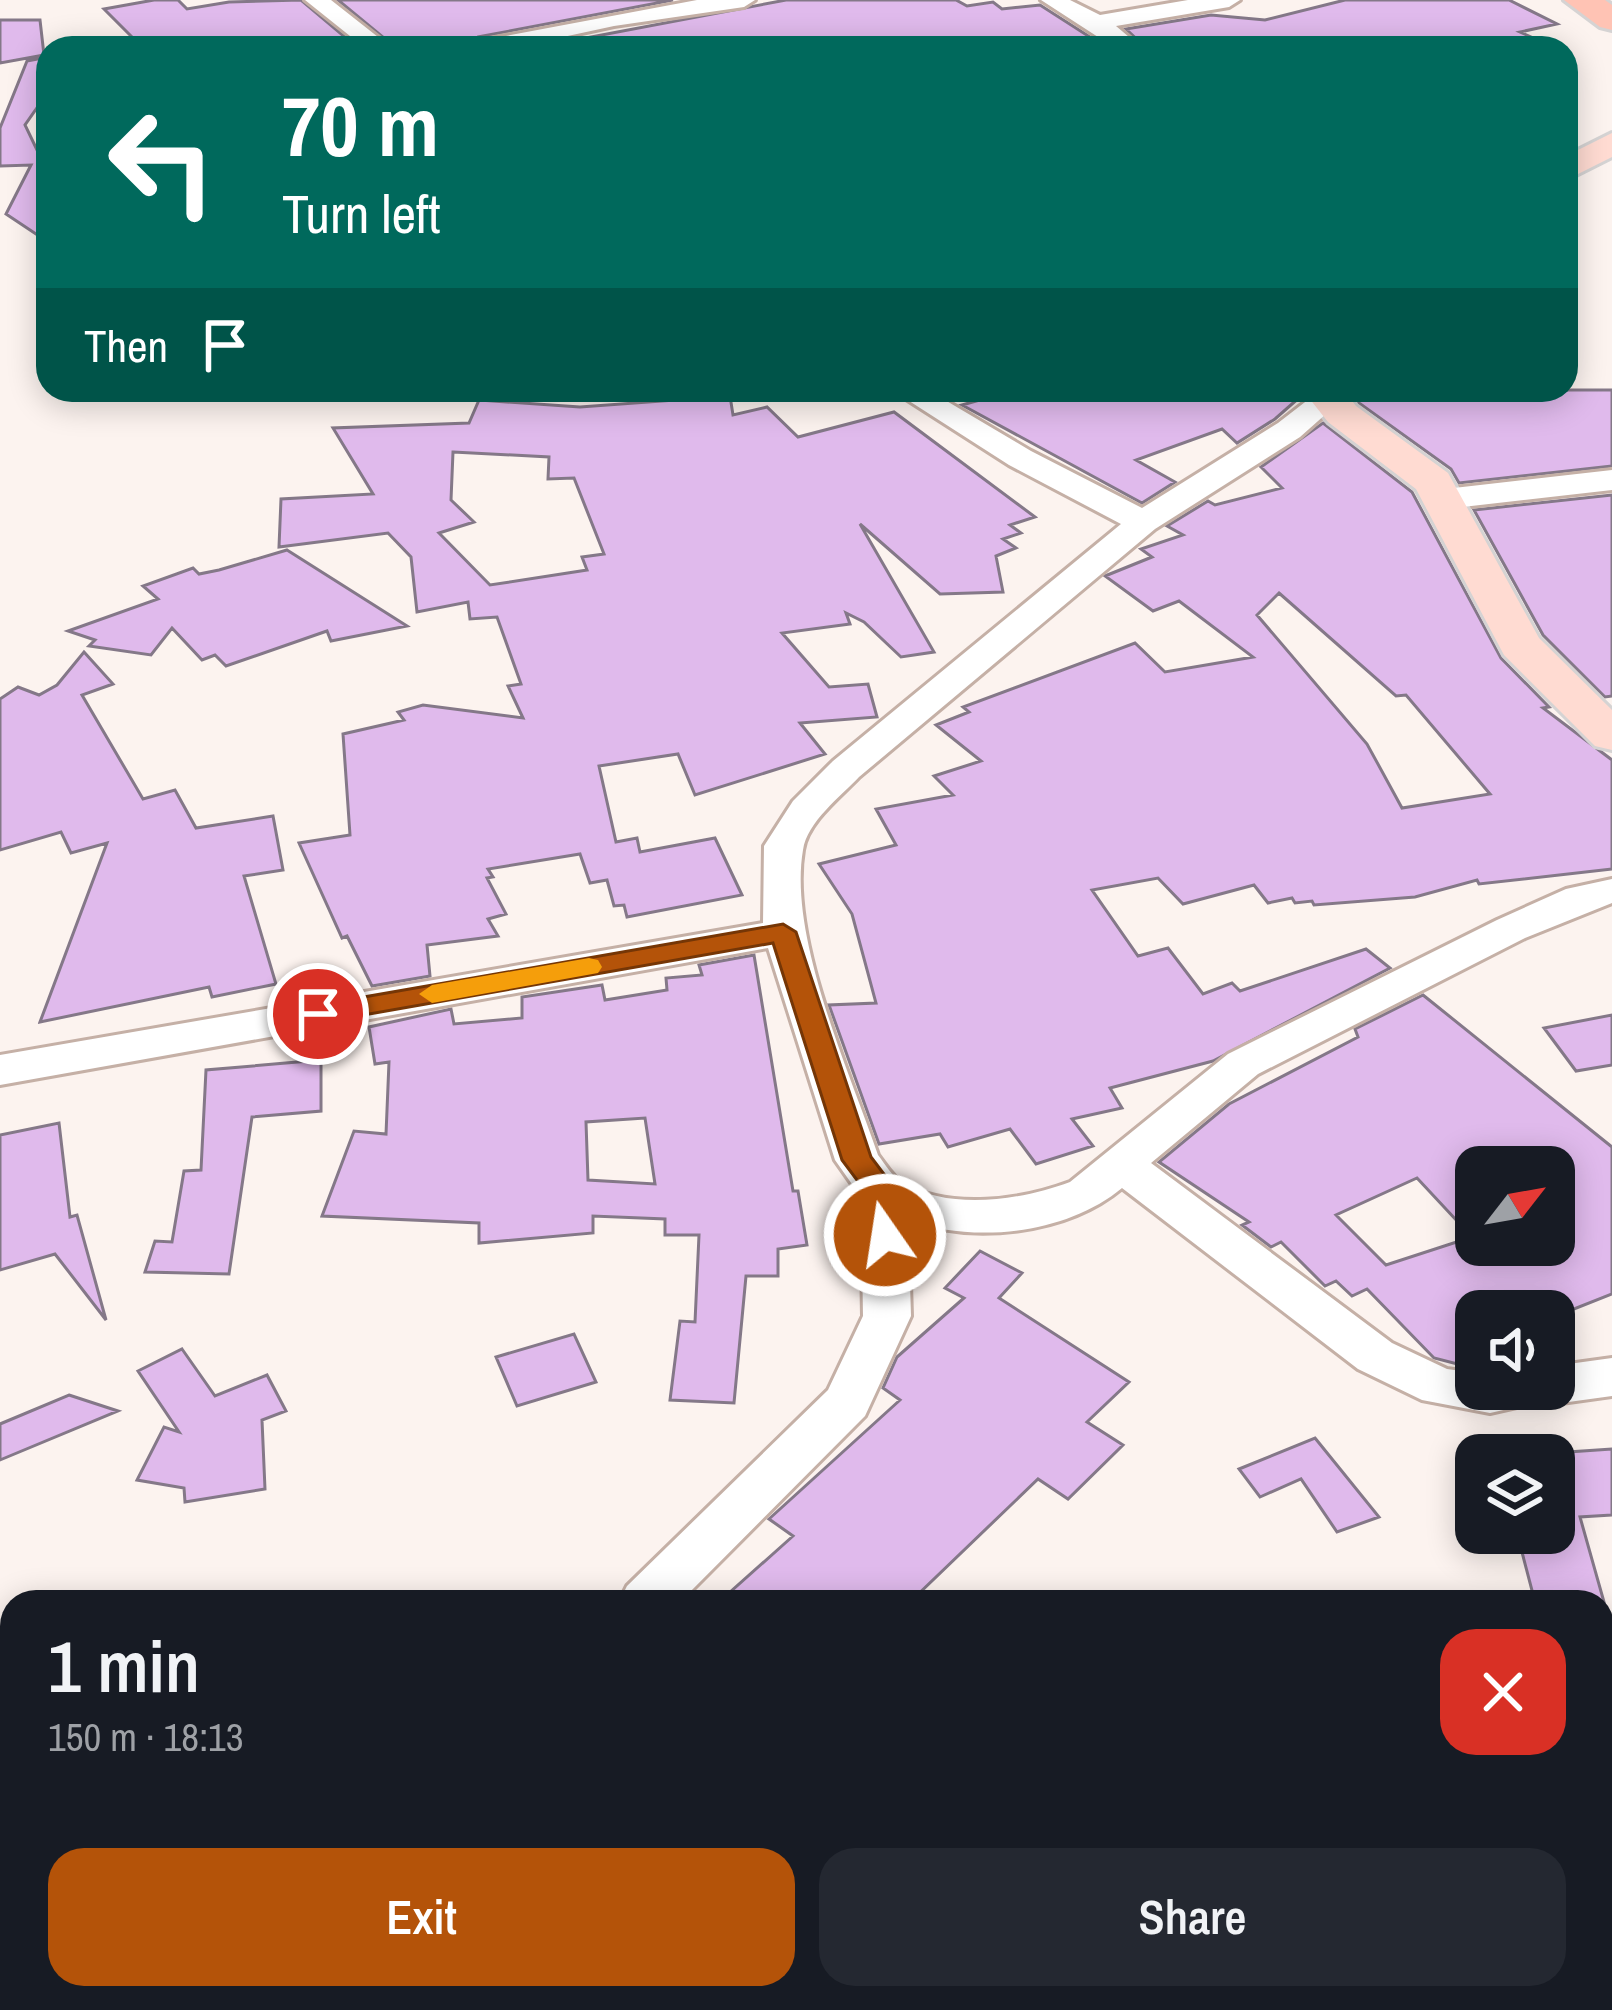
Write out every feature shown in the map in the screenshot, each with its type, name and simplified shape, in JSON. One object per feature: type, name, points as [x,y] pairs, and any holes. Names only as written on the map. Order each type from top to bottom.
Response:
[{"type":"highway","points":[[1581,0],[1612,20]]},
{"type":"main road","points":[[1578,163],[1612,143]]},
{"type":"main road","points":[[1335,402],[1342,414],[1410,460],[1445,499],[1520,645],[1604,720]]},
{"type":"street","points":[[316,0],[364,36]]},
{"type":"street","points":[[535,36],[743,0]]},
{"type":"street","points":[[1052,0],[1115,36]]},
{"type":"street","points":[[1097,22],[1229,0]]},
{"type":"street","points":[[927,402],[1020,458],[1143,522]]},
{"type":"street","points":[[1322,402],[1289,430],[1143,522],[846,769],[807,809],[783,845],[783,932],[857,1160],[884,1194],[937,1214],[1009,1216],[1086,1193],[1243,1064],[1510,929],[1580,898],[1612,890]]},
{"type":"street","points":[[1445,499],[1612,480]]},
{"type":"street","points":[[0,1070],[783,932]]},
{"type":"street","points":[[1121,1164],[1375,1356],[1438,1387],[1455,1389]]},
{"type":"street","points":[[658,1590],[847,1402],[887,1316],[884,1194]]},
{"type":"street","points":[[1575,1382],[1612,1377]]},
{"type":"building","points":[[154,0],[178,0],[187,9],[229,2],[301,0],[344,36],[131,36],[104,9]]},
{"type":"building","points":[[338,0],[673,0],[483,36],[382,36]]},
{"type":"building","points":[[786,0],[956,0],[967,6],[993,2],[1002,9],[1040,5],[1088,36],[596,36]]},
{"type":"building","points":[[1345,0],[1509,0],[1557,24],[1520,32],[1529,36],[1133,36],[1126,29],[1211,15],[1265,20]]},
{"type":"building","points":[[0,20],[40,20],[36,56],[0,63]]},
{"type":"building","points":[[36,59],[36,109],[25,125],[36,148],[36,234],[6,214],[31,165],[0,166],[0,128],[27,61]]},
{"type":"building","points":[[1578,390],[1612,390],[1612,466],[1459,483],[1451,469],[1359,403],[1578,402]]},
{"type":"building","points":[[478,402],[580,407],[731,402],[733,415],[767,407],[798,437],[894,412],[1035,517],[1010,525],[1021,533],[1003,539],[1016,548],[996,556],[1003,592],[940,594],[860,524],[934,652],[901,657],[864,622],[846,613],[850,624],[782,633],[829,687],[868,684],[877,717],[800,723],[825,754],[695,795],[678,754],[599,766],[616,842],[637,838],[640,852],[715,838],[742,895],[627,917],[624,905],[614,906],[607,880],[590,883],[580,854],[488,869],[493,877],[487,878],[506,914],[488,919],[498,936],[427,945],[430,976],[372,986],[347,936],[342,938],[299,843],[350,835],[343,734],[404,720],[398,712],[423,705],[523,718],[508,686],[521,684],[497,617],[470,619],[468,602],[417,612],[411,557],[388,533],[279,547],[281,499],[373,494],[333,428],[469,423]],"holes":[[[453,452],[549,457],[548,479],[574,478],[604,554],[582,557],[587,570],[490,585],[439,533],[474,522],[451,500]]]},
{"type":"building","points":[[1294,402],[1237,443],[1222,429],[1136,460],[1175,482],[1142,503],[962,405]]},
{"type":"building","points":[[1323,423],[1412,492],[1501,658],[1549,707],[1543,708],[1612,760],[1612,869],[1479,884],[1477,880],[1415,897],[1314,905],[1312,901],[1295,903],[1292,898],[1268,903],[1254,885],[1183,904],[1158,878],[1092,890],[1138,956],[1168,948],[1203,994],[1232,983],[1240,991],[1366,949],[1390,968],[1213,1061],[1110,1088],[1122,1108],[1072,1119],[1093,1146],[1036,1164],[1010,1129],[948,1147],[940,1134],[879,1144],[829,1005],[876,1003],[852,914],[819,864],[896,845],[876,809],[953,795],[934,776],[981,761],[936,725],[969,712],[963,707],[1135,643],[1165,672],[1253,657],[1179,601],[1153,611],[1105,576],[1152,557],[1141,549],[1183,535],[1167,526],[1208,501],[1215,505],[1282,488],[1261,467]],"holes":[[[1279,593],[1396,696],[1406,695],[1490,794],[1402,808],[1367,744],[1257,615]]]},
{"type":"building","points":[[1612,495],[1612,696],[1605,697],[1543,635],[1474,510]]},
{"type":"building","points":[[287,550],[407,626],[331,641],[327,631],[226,666],[215,655],[202,660],[172,628],[151,655],[89,646],[95,640],[68,631],[158,599],[143,586],[193,568],[199,574]]},
{"type":"building","points":[[84,652],[113,684],[82,695],[143,799],[175,790],[196,828],[273,816],[283,870],[244,876],[276,984],[212,997],[209,987],[40,1022],[107,843],[71,853],[61,832],[0,850],[0,699],[18,687],[39,695],[57,685]]},
{"type":"building","points":[[754,955],[793,1191],[798,1191],[807,1245],[778,1249],[778,1276],[746,1276],[734,1403],[670,1400],[680,1321],[695,1322],[699,1235],[665,1235],[665,1219],[593,1216],[593,1233],[479,1243],[479,1223],[322,1216],[354,1131],[386,1134],[389,1062],[375,1064],[369,1027],[451,1009],[454,1024],[522,1018],[522,997],[602,985],[605,1000],[667,990],[666,978],[702,975],[699,965]],"holes":[[[645,1118],[655,1184],[588,1180],[586,1122]]]},
{"type":"building","points":[[1423,995],[1612,1147],[1612,1294],[1575,1309],[1575,1290],[1455,1290],[1455,1363],[1434,1358],[1367,1289],[1352,1296],[1336,1281],[1325,1286],[1281,1242],[1271,1247],[1242,1225],[1249,1222],[1159,1162],[1229,1104],[1358,1037],[1355,1029]]},
{"type":"building","points":[[1612,1015],[1612,1065],[1576,1071],[1544,1028]]},
{"type":"building","points":[[321,1060],[321,1111],[252,1117],[229,1274],[145,1272],[155,1241],[172,1242],[184,1171],[201,1170],[206,1070]]},
{"type":"building","points":[[59,1123],[70,1217],[77,1215],[106,1320],[55,1254],[0,1270],[0,1135]]},
{"type":"building","points":[[980,1251],[1022,1273],[999,1298],[1129,1382],[1087,1422],[1123,1445],[1068,1499],[1038,1479],[922,1590],[732,1590],[793,1536],[769,1519],[900,1400],[883,1388],[897,1357],[964,1298],[945,1288]]},
{"type":"building","points":[[574,1334],[596,1382],[517,1406],[496,1357]]},
{"type":"building","points":[[182,1349],[215,1396],[267,1375],[286,1411],[262,1420],[265,1489],[185,1502],[184,1488],[137,1480],[164,1427],[179,1432],[138,1371]]},
{"type":"building","points":[[69,1395],[118,1411],[0,1460],[0,1424]]},
{"type":"building","points":[[1315,1438],[1379,1517],[1337,1532],[1301,1479],[1260,1497],[1239,1469]]},
{"type":"building","points":[[1612,1449],[1612,1515],[1580,1517],[1601,1590],[1532,1590],[1522,1554],[1575,1554],[1575,1452]]},
{"type":"slow traffic","points":[[432,994],[589,967]]},
{"type":"route","points":[[318,1014],[783,932],[857,1160],[884,1194],[885,1235]]}]
